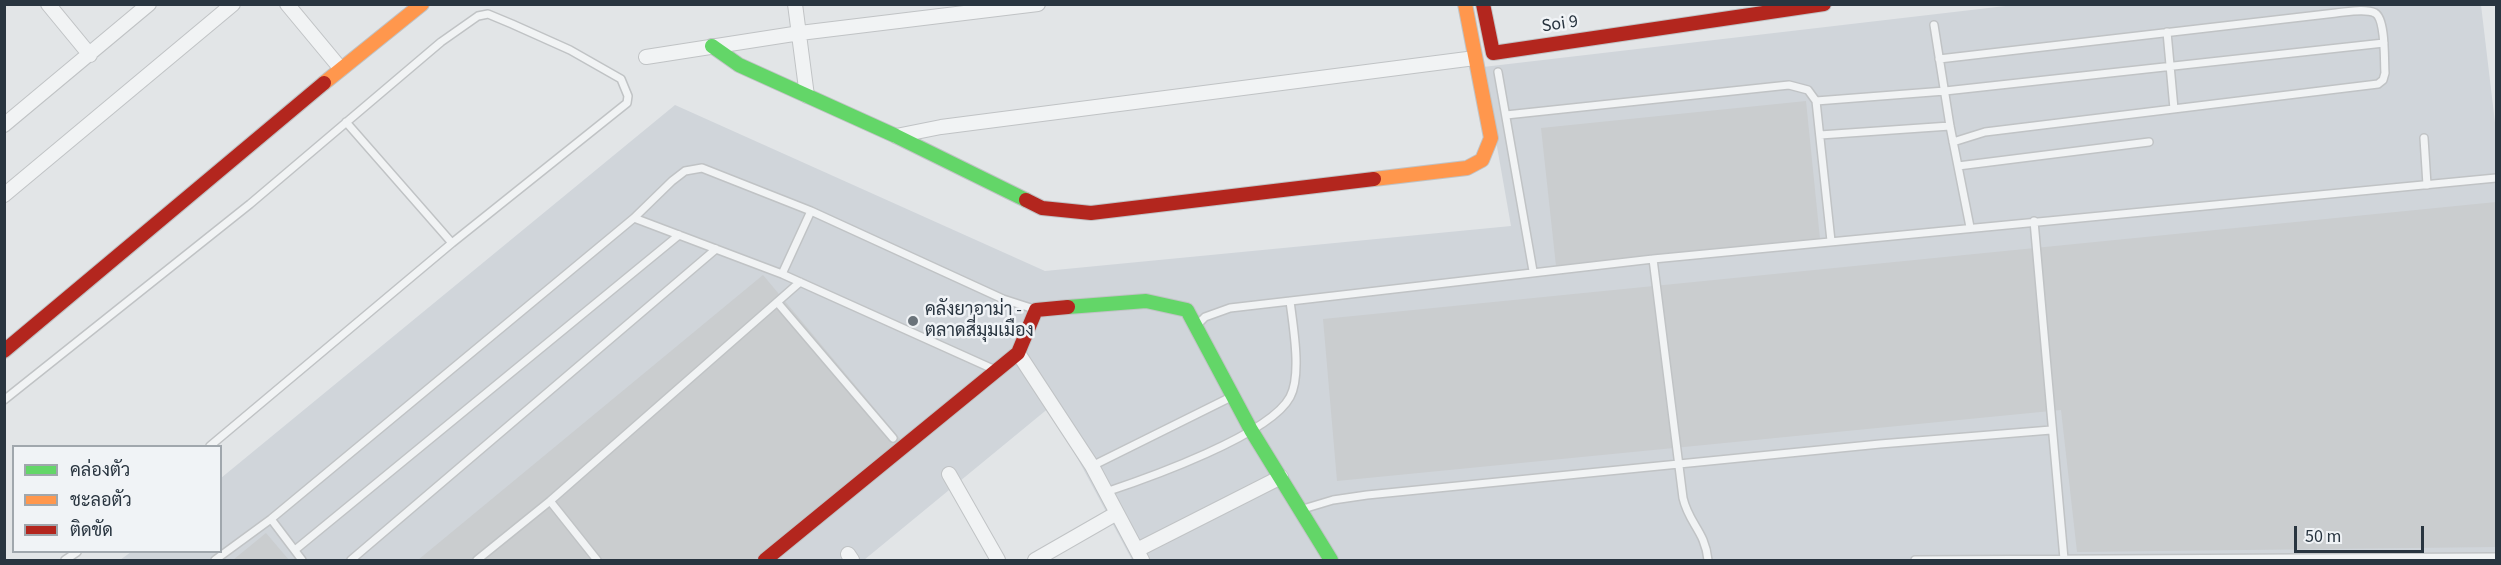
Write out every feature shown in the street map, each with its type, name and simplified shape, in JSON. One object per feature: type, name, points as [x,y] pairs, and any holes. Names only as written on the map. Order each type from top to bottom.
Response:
[{"type":"street","points":[[48,4],[90,55]]},
{"type":"street","points":[[8,116],[90,55],[149,4]]},
{"type":"street","points":[[4,195],[233,4]]},
{"type":"street","points":[[287,4],[341,69]]},
{"type":"street","points":[[4,351],[422,4]]},
{"type":"street","points":[[795,4],[807,96]]},
{"type":"street","points":[[646,57],[800,33],[1038,4]]},
{"type":"street","points":[[712,46],[739,65],[896,136],[1042,208],[1068,213],[1091,213],[1467,168],[1482,160],[1491,138],[1465,4]]},
{"type":"street","name":"Soi 9","points":[[1483,4],[1493,53],[1824,4]]},
{"type":"street","points":[[896,136],[952,125],[1475,58]]},
{"type":"street","points":[[765,561],[1018,353],[1036,310],[1146,301],[1187,310],[1251,430],[1331,561]]},
{"type":"street","points":[[1018,353],[1092,466],[1139,555],[1281,477]]},
{"type":"street","points":[[949,474],[998,561]]},
{"type":"street","points":[[1035,561],[1117,513]]},
{"type":"lane","points":[[1939,59],[2368,11],[2379,16],[2384,43],[2385,73],[2383,80],[2378,84],[1985,132],[1953,142]]},
{"type":"lane","points":[[4,400],[250,204],[441,42],[483,14],[570,50],[621,79],[628,96],[627,103],[452,243],[212,445]]},
{"type":"lane","points":[[1934,25],[1950,126],[1970,227]]},
{"type":"lane","points":[[2167,32],[2174,109]]},
{"type":"lane","points":[[1816,101],[1945,91],[2384,43]]},
{"type":"lane","points":[[1498,72],[1533,272]]},
{"type":"lane","points":[[1506,115],[1789,85],[1808,90],[1816,101],[1831,241]]},
{"type":"lane","points":[[346,122],[452,243]]},
{"type":"lane","points":[[1820,135],[1950,126]]},
{"type":"lane","points":[[2424,138],[2427,185]]},
{"type":"lane","points":[[1958,166],[2149,142]]},
{"type":"lane","points":[[215,561],[271,519],[634,218],[685,171],[702,168],[811,211],[1003,299],[1036,310]]},
{"type":"lane","points":[[1196,325],[1205,317],[1230,308],[1533,272],[1970,227],[2496,178]]},
{"type":"lane","points":[[782,274],[811,211]]},
{"type":"lane","points":[[634,218],[782,274],[996,370]]},
{"type":"lane","points":[[2034,221],[2064,559]]},
{"type":"lane","points":[[295,550],[679,235]]},
{"type":"lane","points":[[351,561],[716,249]]},
{"type":"lane","points":[[1653,259],[1678,465],[1686,512],[1705,539],[1708,561]]},
{"type":"lane","points":[[477,561],[550,501],[800,282]]},
{"type":"lane","points":[[777,302],[893,438]]},
{"type":"lane","points":[[1106,492],[1193,460],[1251,430],[1290,398],[1295,382],[1290,302]]},
{"type":"lane","points":[[1092,466],[1234,396]]},
{"type":"lane","points":[[1301,509],[1333,500],[1367,495],[1880,444],[2051,430]]},
{"type":"lane","points":[[550,501],[597,561]]},
{"type":"lane","points":[[271,519],[302,561]]},
{"type":"lane","points":[[1915,561],[2496,558]]},
{"type":"lane","points":[[2111,559],[2120,561]]},
{"type":"shaded area","points":[[2014,5],[2481,5],[2496,131],[2496,560],[1132,560],[1050,407],[864,560],[120,560],[130,553],[222,553],[222,477],[675,105],[1045,271],[1511,226],[1483,67]]},
{"type":"building","points":[[1806,101],[1820,239],[1556,266],[1541,128]]},
{"type":"building","points":[[2496,202],[2496,547],[2077,552],[2061,410],[1337,481],[1323,319]]},
{"type":"building","points":[[763,275],[901,440],[755,560],[418,560]]},
{"type":"building","points":[[266,533],[289,560],[233,560]]},
{"type":"traffic: fast","points":[[712,46],[739,65],[896,136],[1026,200]]},
{"type":"traffic: fast","points":[[1068,307],[1146,301],[1187,310],[1251,430],[1331,560]]},
{"type":"traffic: slow","points":[[324,83],[422,4]]},
{"type":"traffic: slow","points":[[1374,179],[1467,168],[1482,160],[1491,138],[1465,4]]},
{"type":"traffic: jam","points":[[1483,4],[1493,53],[1824,4]]},
{"type":"traffic: jam","points":[[4,351],[324,83]]},
{"type":"traffic: jam","points":[[1026,200],[1042,208],[1091,213],[1374,179]]},
{"type":"traffic: jam","points":[[765,560],[1018,353],[1036,310],[1068,307]]},
{"type":"place","name":"คลังยาอาม่า - ตลาดสี่มุมเมือง","points":[[913,321]]}]
